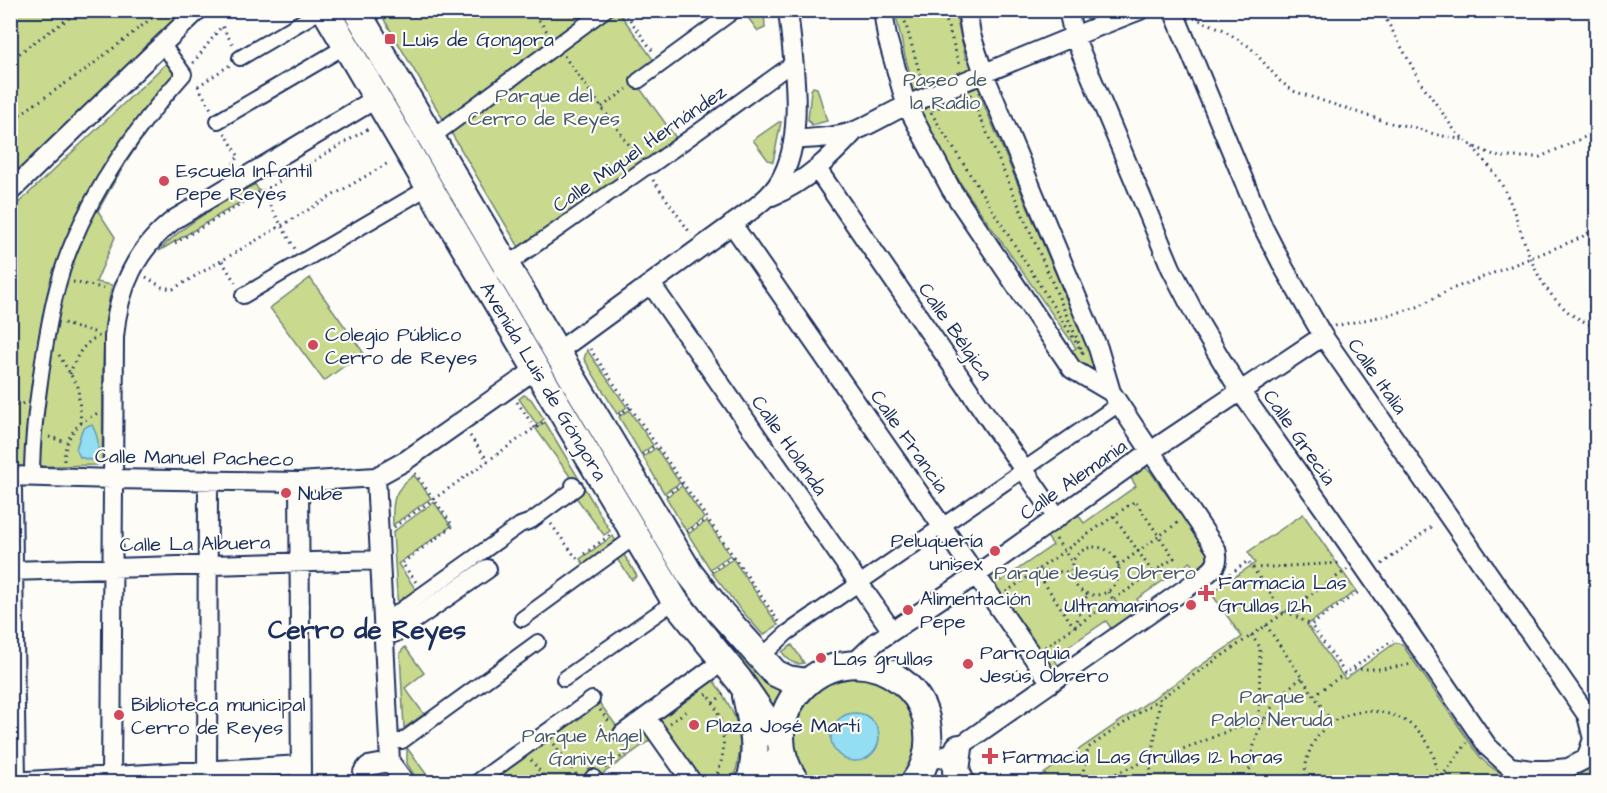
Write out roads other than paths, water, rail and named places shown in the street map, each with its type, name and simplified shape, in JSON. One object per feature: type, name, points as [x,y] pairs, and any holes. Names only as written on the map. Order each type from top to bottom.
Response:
[{"type":"main road","name":"Avenida Luis de Góngora","points":[[323,10],[536,369],[625,533],[723,661],[736,689],[781,746],[785,763],[796,783]]},
{"type":"main road","name":"Avenida Luis de Góngora","points":[[356,10],[690,574],[719,611],[775,673],[788,679],[807,682]]},
{"type":"main road","points":[[770,783],[781,746],[783,722],[792,698],[807,682],[828,669],[854,663],[872,665],[889,672],[910,687],[924,709],[929,732],[926,773]]},
{"type":"main road","points":[[736,689],[755,741],[755,761],[750,783]]},
{"type":"main road","points":[[958,748],[956,771],[961,783]]},
{"type":"street","points":[[10,192],[198,10]]},
{"type":"street","points":[[240,58],[323,10]]},
{"type":"street","points":[[431,138],[605,10]]},
{"type":"street","points":[[638,81],[735,10]]},
{"type":"street","points":[[557,352],[766,198],[783,177],[791,157],[794,140],[794,63],[788,10]]},
{"type":"street","points":[[883,10],[887,37],[906,104],[951,189],[1072,369],[1115,398]]},
{"type":"street","points":[[926,773],[943,758],[1208,573],[1217,564],[1218,559],[1216,549],[1115,398],[984,74],[970,35],[967,10]]},
{"type":"street","name":"Calle Grecia","points":[[1068,10],[1074,36],[1171,268],[1201,326],[1240,392],[1488,747],[1510,767],[1532,770],[1568,768],[1586,759],[1593,739]]},
{"type":"street","points":[[794,140],[855,131],[906,104],[1140,10]]},
{"type":"street","name":"Calle Italia","points":[[1175,15],[1263,227],[1285,270],[1321,332],[1587,715],[1593,739]]},
{"type":"street","points":[[32,476],[33,431],[59,280],[72,242],[102,185],[136,132],[184,74],[163,45]]},
{"type":"street","points":[[218,122],[346,46]]},
{"type":"street","name":"Calle Miguel Hernández","points":[[507,265],[794,63]]},
{"type":"street","points":[[111,779],[114,337],[123,292],[132,269],[146,246],[166,226],[377,98]]},
{"type":"street","points":[[766,198],[785,190],[817,169],[855,131]]},
{"type":"street","name":"Calle Bélgica","points":[[817,169],[1024,469],[1052,522]]},
{"type":"street","points":[[243,296],[429,186]]},
{"type":"street","name":"Calle Francia","points":[[732,224],[1051,683]]},
{"type":"street","name":"Calle Holanda","points":[[651,284],[892,632]]},
{"type":"street","name":"Calle Alemania","points":[[854,663],[873,644],[1240,392],[1321,332]]},
{"type":"street","points":[[1084,376],[1100,370],[1102,362]]},
{"type":"street","points":[[405,783],[390,762],[376,477],[405,461],[536,369]]},
{"type":"street","points":[[761,657],[787,633],[1024,469],[1115,398]]},
{"type":"street","name":"Calle Manuel Pacheco","points":[[10,476],[299,482],[376,477]]},
{"type":"street","points":[[207,777],[208,480]]},
{"type":"street","points":[[10,782],[301,774],[299,482]]},
{"type":"street","points":[[395,614],[520,525],[531,521],[576,488],[578,482]]},
{"type":"street","points":[[10,485],[12,490],[16,782]]},
{"type":"street","points":[[522,619],[625,533]]},
{"type":"street","name":"Calle La Albuera","points":[[12,571],[380,560]]},
{"type":"street","points":[[384,636],[396,632],[487,569]]},
{"type":"street","points":[[564,679],[675,601]]},
{"type":"street","points":[[389,741],[402,741],[538,642]]},
{"type":"street","points":[[622,737],[645,717],[723,661]]},
{"type":"street","points":[[477,783],[592,699]]},
{"type":"street","points":[[645,717],[692,783]]},
{"type":"street","points":[[363,783],[363,772],[368,766],[390,762]]},
{"type":"water","points":[[92,425],[94,429],[99,446],[96,459],[90,460],[80,457],[76,449],[82,430]]},
{"type":"water","points":[[850,713],[860,713],[875,723],[879,737],[875,751],[869,757],[860,761],[850,761],[835,751],[831,742],[831,732],[841,717]]},
{"type":"place","name":"Luis de Gongora","points":[[390,39]]},
{"type":"place","name":"Escuela Infantil Pepe Reyes","points":[[164,181]]},
{"type":"place","name":"Colegio Público Cerro de Reyes","points":[[313,345]]},
{"type":"place","name":"Nube","points":[[286,493]]},
{"type":"place","name":"Peluquería unisex","points":[[995,551]]},
{"type":"place","name":"Farmacia Las Grullas 12h","points":[[1206,593]]},
{"type":"place","name":"Ultramarinos","points":[[1191,605]]},
{"type":"place","name":"Alimentación Pepe","points":[[908,610]]},
{"type":"place","name":"Las grullas","points":[[821,658]]},
{"type":"place","name":"Parroquia Jesús Obrero","points":[[968,664]]},
{"type":"place","name":"Biblioteca municipal Cerro de Reyes","points":[[119,715]]},
{"type":"place","name":"Plaza José Martí","points":[[694,725]]},
{"type":"place","name":"Farmacia Las Grullas 12 horas","points":[[990,756]]},
{"type":"district","name":"Cerro de Reyes","points":[[367,629]]},
{"type":"park label","name":"Paseo de la Radio","points":[[945,90]]},
{"type":"park label","name":"Parque del Cerro de Reyes","points":[[544,106]]},
{"type":"park label","name":"Parque Jesús Obrero","points":[[1095,572]]},
{"type":"park label","name":"Parque Pablo Neruda","points":[[1272,708]]},
{"type":"park label","name":"Parque Ángel Ganivet","points":[[582,746]]}]
